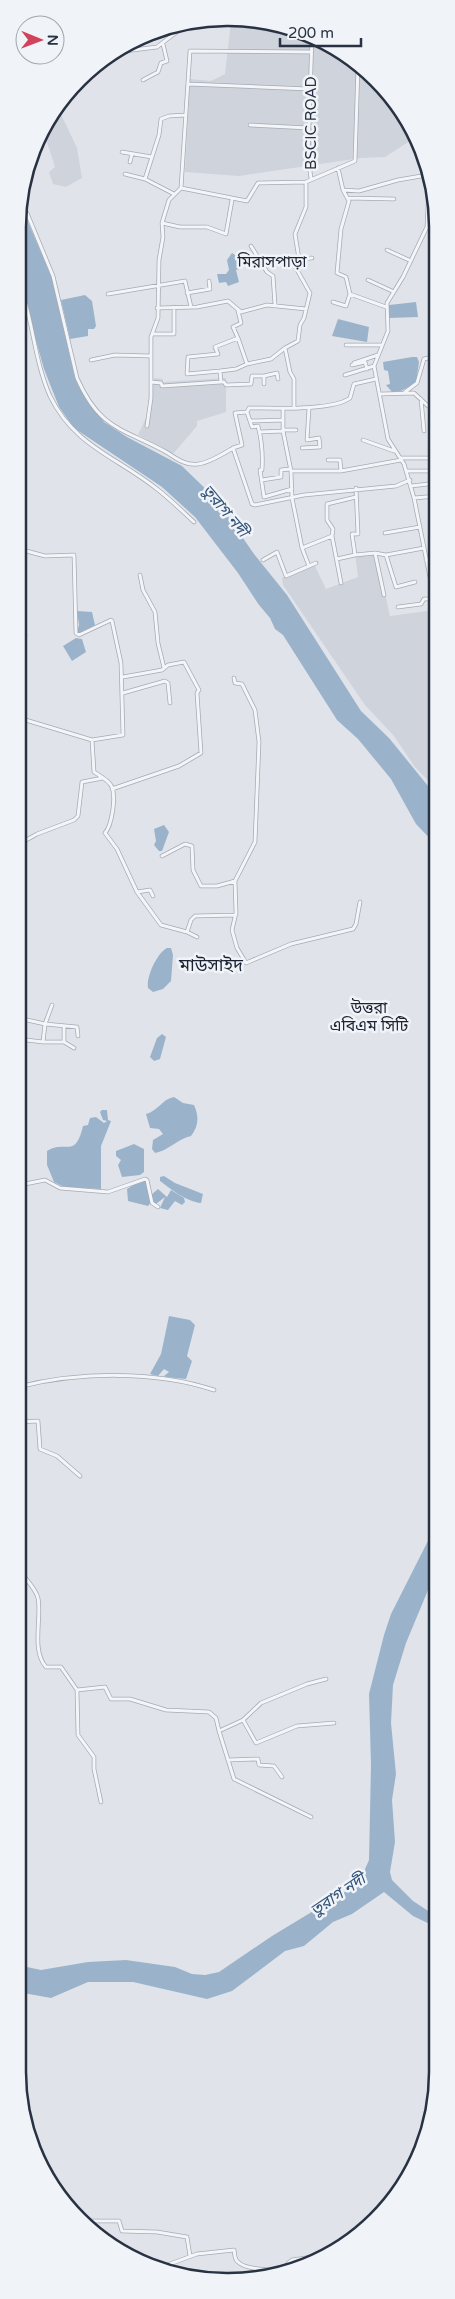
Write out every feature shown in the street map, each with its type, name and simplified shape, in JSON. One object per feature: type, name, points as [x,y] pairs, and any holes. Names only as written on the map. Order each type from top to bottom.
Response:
[{"type":"street","points":[[132,50],[152,48],[163,44],[177,33]]},
{"type":"street","points":[[142,80],[159,72],[161,64],[166,61],[163,44]]},
{"type":"street","name":"BSCIC ROAD","points":[[311,45],[308,168],[311,179]]},
{"type":"street","points":[[182,188],[190,51],[311,52]]},
{"type":"street","points":[[148,426],[150,416],[152,334],[158,318],[159,260],[163,237],[162,223],[169,200],[182,188],[198,190],[232,200],[247,201],[258,183],[306,182],[355,161],[358,74]]},
{"type":"street","points":[[187,84],[309,89]]},
{"type":"street","points":[[145,179],[162,118],[186,115]]},
{"type":"street","points":[[250,125],[310,128]]},
{"type":"street","points":[[122,152],[152,157]]},
{"type":"street","points":[[130,162],[132,154]]},
{"type":"street","points":[[333,302],[346,306],[350,294],[346,277],[337,273],[341,228],[349,207],[338,168]]},
{"type":"street","points":[[125,174],[145,179],[174,194]]},
{"type":"street","points":[[343,190],[359,191],[398,180],[422,176]]},
{"type":"street","points":[[300,259],[295,234],[306,207],[306,182]]},
{"type":"street","points":[[348,198],[394,199]]},
{"type":"street","points":[[162,223],[180,227],[207,228],[226,234],[232,200]]},
{"type":"street","points":[[27,213],[53,276],[77,378],[84,393],[102,418],[112,426],[168,453],[178,461],[198,464],[242,445],[235,413],[247,412],[249,408],[309,408],[348,400],[354,384],[376,379]]},
{"type":"street","points":[[428,214],[427,228],[403,277],[392,291],[386,307],[388,331],[374,366],[381,394],[388,439],[401,459],[410,480],[429,577]]},
{"type":"street","points":[[251,246],[267,272],[273,276],[275,306]]},
{"type":"street","points":[[387,250],[411,261]]},
{"type":"street","points":[[238,338],[215,347],[218,354],[188,357],[187,374],[236,369],[271,358],[298,341],[300,325],[304,318],[310,294],[292,262],[312,258]]},
{"type":"street","points":[[108,294],[125,293],[185,280],[191,307]]},
{"type":"street","points":[[368,280],[392,291]]},
{"type":"street","points":[[187,293],[210,289],[209,281]]},
{"type":"street","points":[[350,294],[386,307]]},
{"type":"street","points":[[26,301],[42,371],[50,396],[63,418],[76,434],[101,453],[157,489],[194,522]]},
{"type":"street","points":[[157,308],[191,307],[228,301],[238,311],[241,323],[233,327],[248,364]]},
{"type":"street","points":[[238,311],[261,305],[306,309]]},
{"type":"street","points":[[152,334],[174,334],[174,307]]},
{"type":"street","points":[[346,345],[382,345]]},
{"type":"street","points":[[286,348],[290,372],[294,379],[294,408]]},
{"type":"street","points":[[367,369],[365,362],[353,364],[378,354]]},
{"type":"street","points":[[91,360],[115,356],[151,356]]},
{"type":"street","points":[[404,392],[417,383],[420,366],[424,359],[428,358]]},
{"type":"street","points":[[344,375],[374,366]]},
{"type":"street","points":[[220,371],[221,382]]},
{"type":"street","points":[[151,382],[161,382],[162,386],[221,382],[224,382],[226,385],[251,384],[252,376],[277,374],[278,379]]},
{"type":"street","points":[[264,376],[264,384]]},
{"type":"street","points":[[381,394],[404,392],[414,394],[429,406]]},
{"type":"street","points":[[421,398],[424,431]]},
{"type":"street","points":[[283,408],[282,430],[291,470],[292,498],[302,548],[309,566]]},
{"type":"street","points":[[302,448],[320,447],[319,438],[307,440],[309,408]]},
{"type":"street","points":[[247,412],[252,426],[258,426],[260,432],[263,457],[262,470],[260,470],[265,503]]},
{"type":"street","points":[[250,421],[283,420]]},
{"type":"street","points":[[260,432],[296,430]]},
{"type":"street","points":[[363,440],[395,451]]},
{"type":"street","points":[[233,448],[252,504],[356,488],[390,486],[410,480]]},
{"type":"street","points":[[262,480],[281,477],[281,470],[340,471],[401,459],[429,458]]},
{"type":"street","points":[[328,460],[340,460],[340,471]]},
{"type":"street","points":[[407,471],[429,470]]},
{"type":"street","points":[[411,486],[429,484]]},
{"type":"street","points":[[355,555],[352,534],[358,534],[356,488]]},
{"type":"street","points":[[264,497],[292,489]]},
{"type":"street","points":[[341,583],[332,536],[333,530],[327,520],[327,504],[356,497]]},
{"type":"street","points":[[414,498],[429,497]]},
{"type":"street","points":[[385,533],[420,527]]},
{"type":"street","points":[[302,548],[332,536]]},
{"type":"street","points":[[337,558],[375,552],[386,555],[424,548]]},
{"type":"street","points":[[26,551],[45,556],[74,554],[76,633],[79,635],[111,620],[123,677],[124,736],[92,740],[26,720]]},
{"type":"street","points":[[263,560],[277,552],[286,576],[316,564]]},
{"type":"street","points":[[375,552],[384,595]]},
{"type":"street","points":[[386,555],[395,586],[415,582]]},
{"type":"street","points":[[140,575],[144,590],[155,612],[158,643],[164,668]]},
{"type":"street","points":[[398,607],[421,604],[424,600],[429,599]]},
{"type":"street","points":[[112,789],[179,766],[201,753],[197,693],[199,690],[190,670],[183,661],[164,668],[123,677]]},
{"type":"street","points":[[234,678],[235,683],[242,684],[253,702],[259,742],[255,842],[235,881],[236,915],[232,930],[237,948],[246,963],[291,944],[353,929],[356,924],[360,902]]},
{"type":"street","points":[[123,693],[165,681],[168,683],[170,703]]},
{"type":"street","points":[[92,740],[94,772],[104,778],[112,789],[112,822],[105,833],[116,849],[138,892],[161,925],[187,932],[196,937]]},
{"type":"street","points":[[26,840],[74,820],[78,816],[82,782],[104,778]]},
{"type":"street","points":[[162,856],[184,844],[192,846],[194,870],[201,886],[217,886],[235,881]]},
{"type":"street","points":[[138,892],[150,890],[153,896]]},
{"type":"street","points":[[187,932],[191,920],[195,916],[236,915]]},
{"type":"street","points":[[43,1042],[45,1024],[52,1005]]},
{"type":"street","points":[[26,1020],[64,1027],[77,1027],[78,1036]]},
{"type":"street","points":[[64,1027],[64,1042]]},
{"type":"street","points":[[26,1040],[64,1042],[74,1048]]},
{"type":"street","points":[[26,1184],[45,1180],[60,1188],[108,1192],[145,1179],[147,1180],[152,1203],[158,1207]]},
{"type":"street","points":[[26,1385],[108,1376],[151,1376],[214,1390]]},
{"type":"street","points":[[26,1422],[38,1421],[40,1449],[57,1456],[80,1476]]},
{"type":"street","points":[[26,1579],[38,1596],[38,1635],[42,1661],[46,1667],[61,1667],[77,1690],[78,1735],[94,1757],[94,1769],[101,1802]]},
{"type":"street","points":[[219,1731],[242,1720],[261,1703],[306,1684],[326,1679]]},
{"type":"street","points":[[77,1690],[105,1687],[110,1699],[130,1699],[166,1710],[209,1712],[216,1718],[234,1779],[311,1816]]},
{"type":"street","points":[[242,1720],[255,1742],[258,1743],[297,1726],[334,1724]]},
{"type":"street","points":[[228,1760],[258,1759],[259,1765],[274,1766],[282,1777]]},
{"type":"street","points":[[93,2221],[119,2221],[122,2231],[157,2232],[187,2237],[190,2256]]},
{"type":"street","points":[[169,2264],[190,2256],[234,2250],[235,2258],[240,2263],[268,2269]]},
{"type":"street","points":[[288,2263],[292,2260],[300,2259]]},
{"type":"shaded area","points":[[230,26],[267,30],[292,37],[328,53],[360,76],[387,105],[409,141],[385,157],[361,158],[239,176],[185,172],[190,79],[211,81],[225,74]]},
{"type":"shaded area","points":[[61,115],[77,148],[82,178],[66,187],[53,184],[49,172],[55,167],[46,140]]},
{"type":"shaded area","points":[[154,378],[163,379],[163,382],[226,378],[226,412],[197,421],[197,426],[173,454],[138,435],[152,405]]},
{"type":"shaded area","points":[[376,553],[390,616],[429,611],[429,782],[415,767],[394,736],[365,705],[283,585],[282,578],[314,564],[326,589],[358,577],[355,554]]},
{"type":"water","name":"তুরাগ নদী","points":[[27,218],[52,278],[74,374],[81,390],[104,422],[127,437],[182,466],[216,499],[254,554],[287,595],[361,711],[389,738],[429,787],[429,838],[416,824],[391,779],[358,739],[337,720],[283,635],[275,629],[270,618],[238,573],[195,517],[162,487],[74,428],[59,407],[44,369],[26,306]]},
{"type":"water","points":[[232,253],[238,257],[242,268],[236,270],[239,282],[228,286],[226,282],[219,283],[217,274],[226,274],[229,270],[227,260]]},
{"type":"water","points":[[85,295],[92,301],[96,326],[94,329],[88,329],[88,336],[70,339],[61,300]]},
{"type":"water","points":[[416,302],[418,317],[389,318],[389,305]]},
{"type":"water","points":[[338,319],[369,327],[367,342],[332,336]]},
{"type":"water","points":[[417,357],[419,362],[416,383],[401,391],[392,392],[386,385],[390,384],[388,371],[384,370],[383,362]]},
{"type":"water","points":[[77,611],[92,612],[95,625],[80,633],[77,632],[79,625]]},
{"type":"water","points":[[76,638],[82,639],[86,652],[72,661],[63,646]]},
{"type":"water","points":[[164,825],[169,832],[162,851],[159,851],[154,845],[156,841],[154,829]]},
{"type":"water","points":[[167,948],[171,948],[173,955],[171,981],[163,989],[153,992],[148,988],[150,972],[156,960]]},
{"type":"water","points":[[162,1034],[166,1037],[160,1059],[154,1061],[150,1057],[157,1038]]},
{"type":"water","points":[[174,1097],[183,1103],[194,1105],[197,1113],[196,1128],[191,1136],[155,1153],[152,1149],[153,1140],[163,1134],[159,1129],[150,1128],[146,1114],[166,1100]]},
{"type":"water","points":[[107,1110],[108,1120],[111,1121],[101,1146],[101,1189],[64,1187],[54,1182],[47,1165],[47,1151],[54,1148],[73,1146],[77,1143],[83,1126],[88,1125],[90,1118],[96,1117],[104,1123],[107,1121],[103,1120],[100,1112]]},
{"type":"water","points":[[134,1144],[144,1149],[144,1172],[140,1175],[122,1177],[118,1165],[121,1160],[116,1156],[116,1151]]},
{"type":"water","points":[[164,1176],[175,1183],[203,1194],[201,1203],[185,1198],[169,1188],[160,1181],[160,1177]]},
{"type":"water","points":[[141,1180],[146,1181],[151,1202],[148,1206],[128,1201],[127,1189]]},
{"type":"water","points":[[158,1189],[167,1197],[171,1190],[184,1198],[185,1202],[182,1205],[175,1201],[168,1210],[160,1208],[165,1197],[156,1204],[153,1202],[151,1195]]},
{"type":"water","points":[[169,1316],[190,1320],[195,1325],[187,1356],[192,1361],[186,1379],[166,1377],[164,1376],[169,1372],[164,1369],[158,1376],[150,1374],[161,1354]]},
{"type":"water","name":"তুরাগ নদী","points":[[429,1539],[429,1588],[406,1643],[393,1685],[391,1723],[396,1774],[392,1800],[395,1842],[390,1872],[392,1880],[413,1901],[429,1911],[429,1924],[413,1916],[384,1892],[352,1914],[333,1922],[304,1946],[285,1951],[232,1991],[207,1999],[133,1982],[88,1982],[51,1998],[26,1993],[26,1966],[41,1970],[88,1962],[126,1960],[175,1967],[192,1974],[205,1975],[219,1972],[272,1936],[353,1887],[362,1876],[369,1860],[371,1765],[369,1694],[391,1614]]},
{"type":"district","name":"মিরাসপাড়া","points":[[272,262]]},
{"type":"district","name":"মাউসাইদ","points":[[211,965]]},
{"type":"district","name":"উত্তরা এবিএম সিটি","points":[[369,1017]]}]
